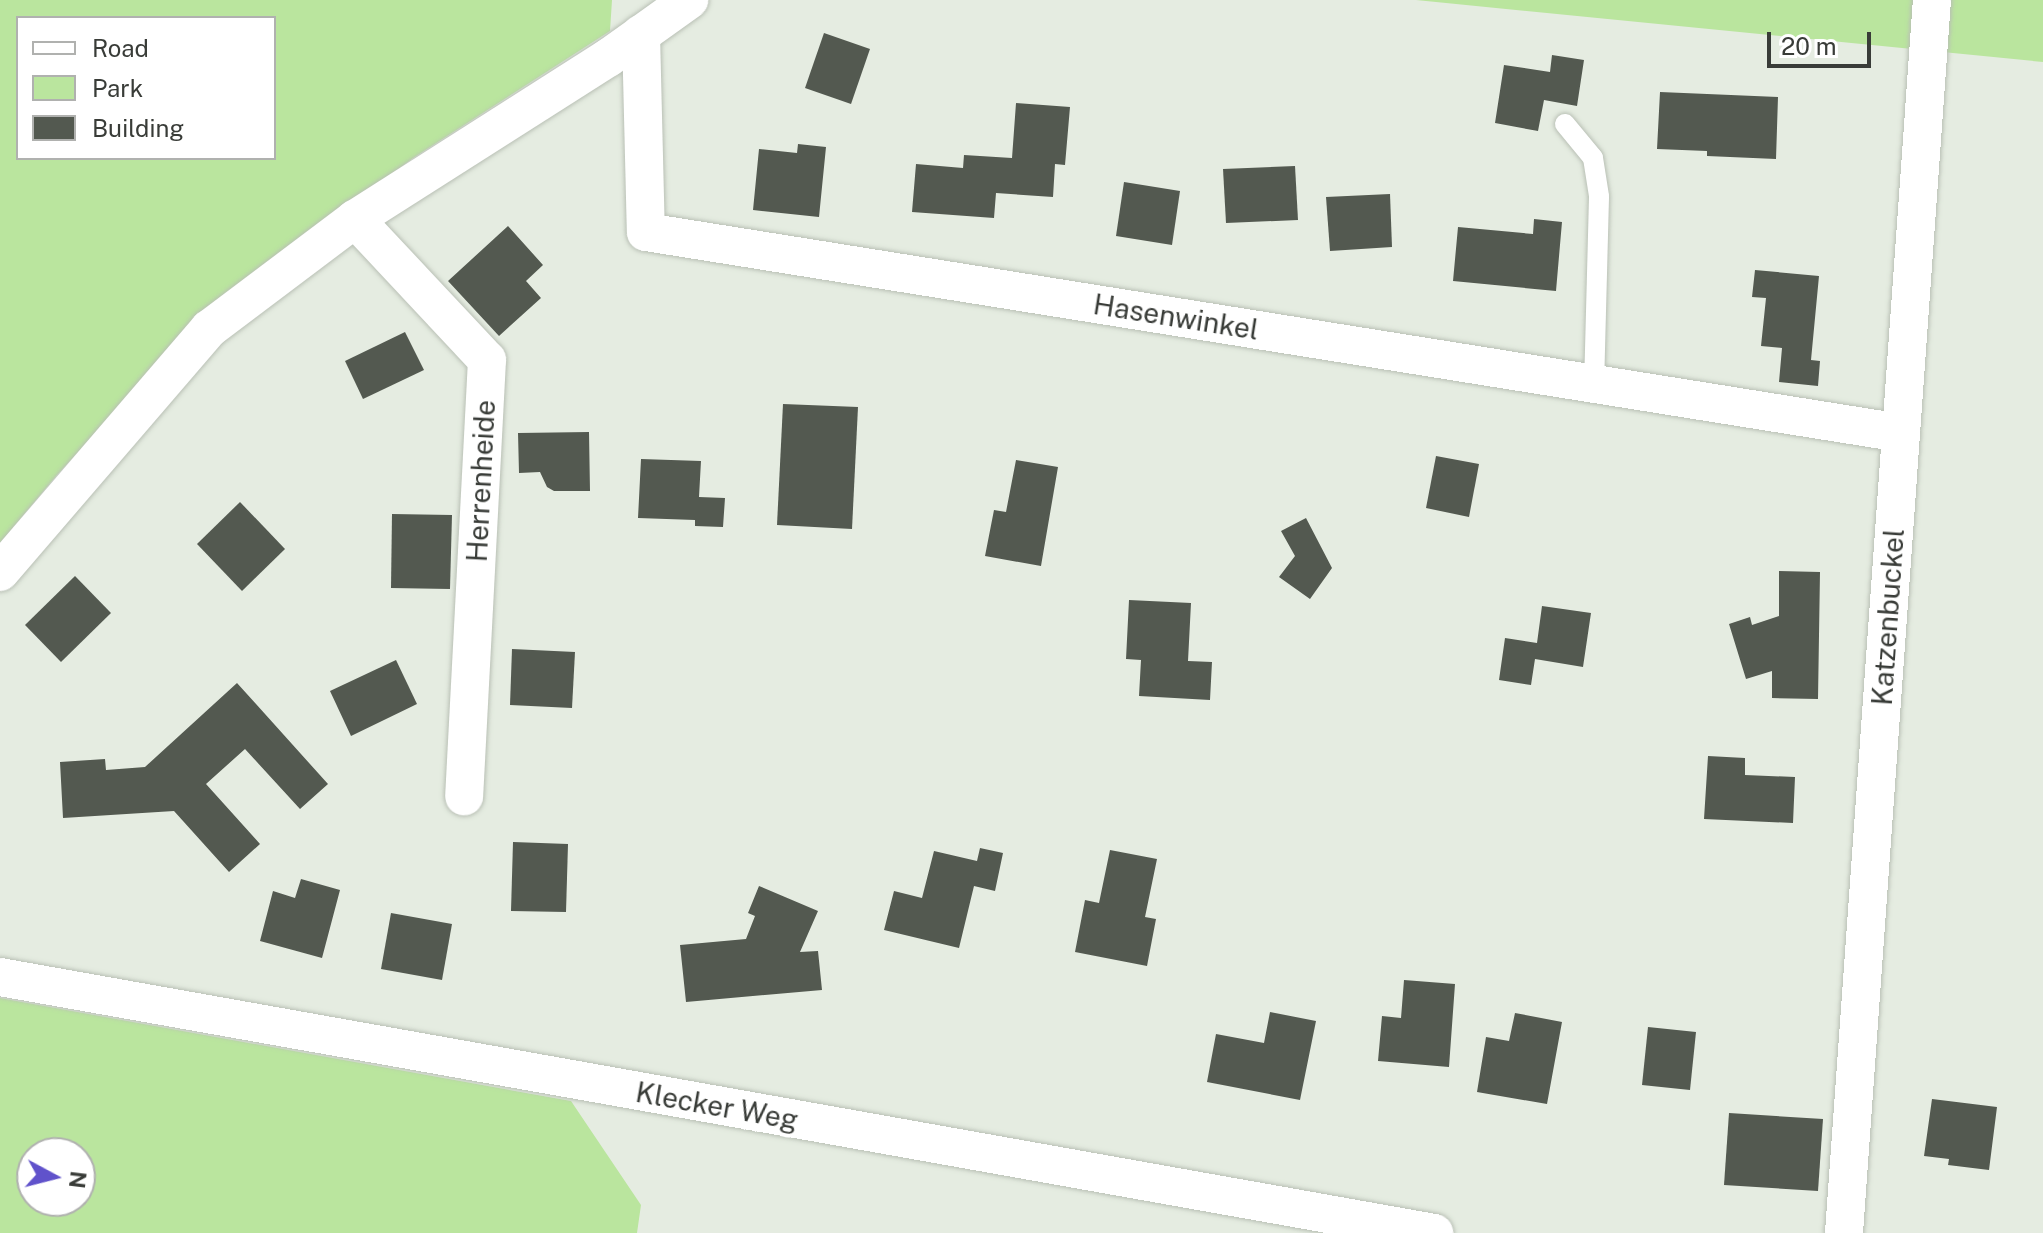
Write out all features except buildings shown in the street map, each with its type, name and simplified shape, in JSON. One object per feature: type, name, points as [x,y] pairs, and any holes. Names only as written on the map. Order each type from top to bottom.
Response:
[{"type":"street","points":[[0,572],[209,329],[355,219],[689,0]]},
{"type":"street","name":"Katzenbuckel","points":[[1844,1233],[1932,0]]},
{"type":"street","name":"Hasenwinkel","points":[[641,34],[646,232],[1901,433]]},
{"type":"street","name":"Herrenheide","points":[[355,219],[487,360],[464,796]]},
{"type":"street","name":"Klecker Weg","points":[[0,977],[1434,1233]]},
{"type":"lane","points":[[1565,124],[1593,158],[1599,197],[1594,384]]},
{"type":"green space","points":[[0,0],[612,0],[610,31],[413,158],[208,311],[56,476],[0,543]]},
{"type":"green space","points":[[1416,0],[2043,0],[2043,62]]},
{"type":"green space","points":[[0,998],[571,1101],[641,1205],[637,1233],[0,1233]]}]
